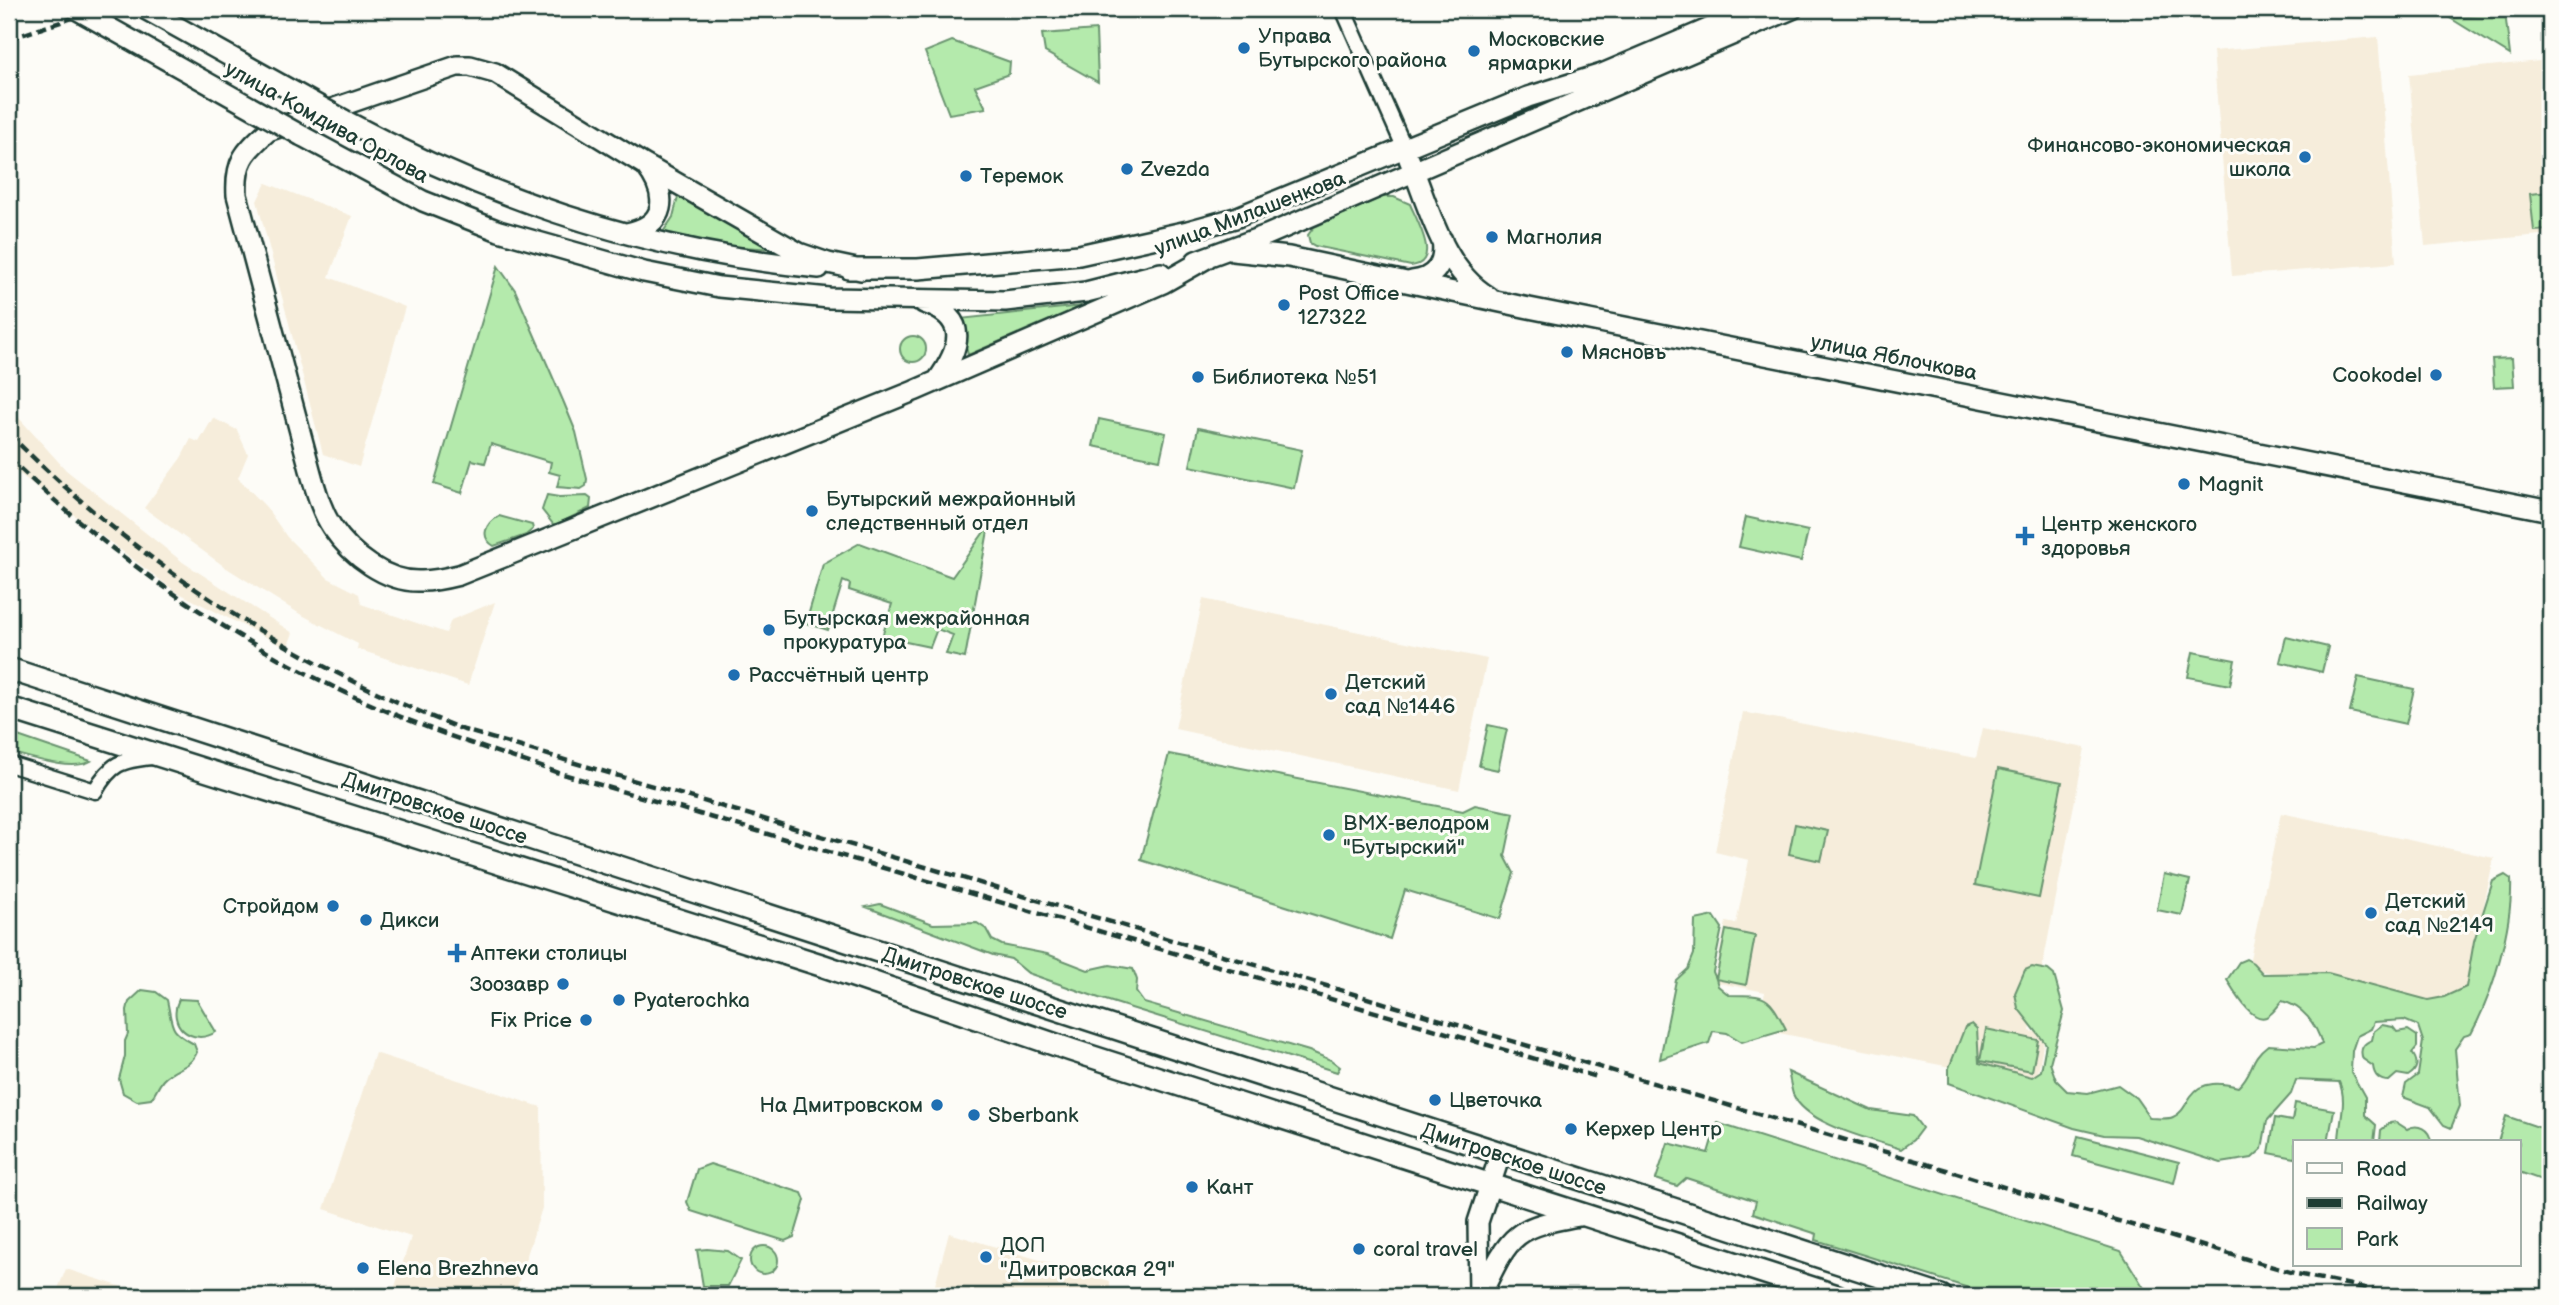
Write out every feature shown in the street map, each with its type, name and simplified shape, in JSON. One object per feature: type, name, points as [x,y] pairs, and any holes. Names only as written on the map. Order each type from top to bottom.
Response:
[{"type":"main road","name":"Дмитровское шоссе","points":[[9,668],[1500,1155],[1941,1296]]},
{"type":"main road","name":"Дмитровское шоссе","points":[[9,708],[824,966],[1071,1050],[1837,1296]]},
{"type":"street","name":"улица Комдива Орлова","points":[[76,9],[424,201],[499,231],[567,252]]},
{"type":"street","name":"улица Комдива Орлова","points":[[145,9],[346,121],[450,172],[508,197],[576,218]]},
{"type":"street","points":[[1343,9],[1442,240],[1462,275],[1478,290],[1496,301]]},
{"type":"street","name":"улица Милашенкова","points":[[576,218],[623,233],[737,260],[818,268],[918,269],[1080,256],[1188,231],[1258,208],[1528,97],[1602,74],[1755,9]]},
{"type":"street","name":"улица Милашенкова","points":[[567,252],[644,272],[719,287],[829,298],[1004,301],[1086,292],[1158,274],[1228,251],[1792,9]]},
{"type":"street","points":[[861,270],[799,253],[645,165],[495,73],[470,66],[457,66],[268,131],[245,152],[236,174],[237,195],[312,477],[332,527],[364,561],[389,574],[420,582],[459,575],[937,381],[1163,282],[1207,258]]},
{"type":"street","points":[[623,233],[639,231],[653,223],[659,212],[662,196],[656,180],[645,165]]},
{"type":"street","points":[[1258,208],[1267,235],[1289,257]]},
{"type":"street","points":[[1411,281],[1421,280],[1438,269],[1444,250],[1442,240]]},
{"type":"street","name":"улица Яблочкова","points":[[1228,251],[1289,257],[1496,301],[2550,511]]},
{"type":"street","points":[[916,300],[946,312],[954,321],[958,333],[953,356],[937,381]]},
{"type":"street","points":[[9,764],[95,791],[113,766],[129,759],[161,756]]},
{"type":"street","points":[[1480,1296],[1478,1222],[1500,1155]]},
{"type":"street","points":[[1480,1296],[1506,1246],[1518,1234],[1542,1223],[1585,1215]]},
{"type":"shaded area","name":"Финансово-экономическая школа","points":[[2378,37],[2396,263],[2232,276],[2213,51]]},
{"type":"shaded area","points":[[2550,60],[2550,234],[2425,246],[2409,74]]},
{"type":"shaded area","points":[[266,183],[352,216],[329,277],[405,307],[359,467],[323,454],[257,201]]},
{"type":"shaded area","points":[[9,407],[66,470],[184,563],[293,633],[287,648],[175,591],[9,466]]},
{"type":"shaded area","points":[[213,418],[237,430],[248,454],[238,478],[266,507],[287,537],[328,578],[359,594],[361,604],[446,633],[451,620],[495,602],[468,685],[357,649],[358,644],[300,614],[225,567],[144,508],[181,458],[191,439],[199,442]]},
{"type":"shaded area","name":"Детский сад №1446","points":[[1203,599],[1487,659],[1459,790],[1175,729]]},
{"type":"shaded area","points":[[1743,712],[1976,758],[1983,728],[2085,748],[2030,1031],[2045,1034],[2036,1084],[1758,1029],[1765,992],[1714,982],[1726,922],[1736,924],[1749,860],[1715,852]]},
{"type":"shaded area","name":"Детский сад №2149","points":[[2281,813],[2494,858],[2461,1013],[2248,968]]},
{"type":"shaded area","points":[[375,1053],[541,1107],[542,1208],[514,1296],[392,1296],[411,1237],[324,1209]]},
{"type":"shaded area","name":"ДОП \"Дмитровская 29\"","points":[[949,1233],[1110,1281],[1110,1296],[932,1296]]},
{"type":"shaded area","points":[[66,1269],[150,1296],[55,1296]]},
{"type":"green space","points":[[2505,12],[2510,55],[2450,18]]},
{"type":"green space","points":[[1096,30],[1098,82],[1045,52],[1042,34]]},
{"type":"green space","points":[[952,41],[1010,62],[1009,74],[975,86],[986,108],[949,114],[925,52]]},
{"type":"green space","points":[[2550,192],[2550,230],[2534,231],[2530,194]]},
{"type":"green space","points":[[679,193],[778,249],[721,246],[663,232],[673,217]]},
{"type":"green space","points":[[1382,197],[1394,197],[1410,204],[1425,240],[1425,257],[1420,263],[1411,266],[1310,243],[1308,235],[1314,227]]},
{"type":"green space","points":[[498,266],[515,290],[576,432],[587,479],[586,486],[581,489],[557,487],[560,475],[549,472],[551,462],[491,444],[485,463],[472,460],[462,493],[434,484]]},
{"type":"green space","points":[[1082,306],[968,355],[959,319]]},
{"type":"green space","points":[[913,336],[922,340],[926,349],[922,358],[913,362],[904,358],[900,349],[904,340]]},
{"type":"green space","points":[[2512,358],[2514,386],[2494,387],[2492,359]]},
{"type":"green space","points":[[1099,419],[1166,433],[1160,460],[1093,446]]},
{"type":"green space","points":[[1198,428],[1302,450],[1294,488],[1190,466]]},
{"type":"green space","points":[[547,495],[587,496],[591,499],[590,508],[553,524],[542,510]]},
{"type":"green space","points":[[499,516],[532,525],[533,529],[526,535],[494,546],[487,538],[486,530]]},
{"type":"green space","points":[[1746,517],[1808,531],[1801,561],[1739,547]]},
{"type":"green space","points":[[989,525],[965,658],[946,654],[953,635],[937,629],[930,647],[882,637],[892,604],[849,590],[850,584],[843,581],[828,630],[806,623],[823,564],[860,543],[952,577]]},
{"type":"green space","points":[[2286,637],[2328,647],[2322,672],[2280,662]]},
{"type":"green space","points":[[2193,652],[2235,660],[2230,685],[2188,677]]},
{"type":"green space","points":[[2358,677],[2414,689],[2406,724],[2350,712]]},
{"type":"green space","points":[[1488,725],[1507,729],[1498,770],[1479,766]]},
{"type":"green space","points":[[9,733],[91,761],[83,764],[62,764],[9,752]]},
{"type":"green space","name":"BMX-велодром \"Бутырский\"","points":[[1169,754],[1463,811],[1475,805],[1514,813],[1505,856],[1514,873],[1500,919],[1405,890],[1390,939],[1141,860]]},
{"type":"green space","points":[[1998,769],[2062,782],[2039,898],[1975,885]]},
{"type":"green space","points":[[1795,824],[1828,831],[1821,861],[1789,854]]},
{"type":"green space","points":[[2164,874],[2190,880],[2182,915],[2157,910]]},
{"type":"green space","points":[[2505,875],[2511,879],[2509,917],[2500,959],[2487,999],[2471,1034],[2464,1036],[2455,1049],[2460,1106],[2451,1128],[2444,1125],[2430,1107],[2403,1097],[2406,1084],[2418,1075],[2423,1041],[2418,1026],[2404,1020],[2374,1022],[2371,1029],[2357,1036],[2352,1051],[2351,1072],[2365,1097],[2365,1115],[2376,1125],[2374,1140],[2339,1140],[2343,1097],[2339,1082],[2296,1080],[2291,1094],[2267,1121],[2262,1149],[2252,1158],[2221,1163],[2136,1136],[2104,1135],[2074,1128],[1949,1083],[1949,1068],[1965,1027],[1972,1024],[1977,1029],[1979,1063],[2032,1077],[2041,1071],[2046,1044],[2018,1008],[2015,993],[2025,970],[2032,967],[2048,970],[2054,975],[2064,1011],[2050,1063],[2056,1080],[2067,1091],[2088,1093],[2118,1085],[2136,1098],[2150,1118],[2165,1119],[2176,1116],[2201,1087],[2219,1084],[2238,1087],[2257,1056],[2268,1045],[2314,1048],[2322,1044],[2308,1017],[2290,1003],[2282,1001],[2266,1017],[2260,1018],[2249,1011],[2227,980],[2239,962],[2246,959],[2263,974],[2328,973],[2428,1000],[2444,997],[2466,987],[2474,941],[2493,881]]},
{"type":"green space","points":[[880,904],[933,924],[977,923],[986,929],[992,940],[1002,945],[1047,954],[1088,970],[1110,965],[1133,969],[1137,980],[1136,992],[1144,1003],[1309,1051],[1340,1067],[1337,1072],[1099,998],[1028,973],[1011,959],[993,955],[866,907]]},
{"type":"green space","points":[[1714,916],[1722,928],[1713,972],[1718,986],[1729,995],[1765,999],[1775,1009],[1786,1029],[1742,1042],[1727,1033],[1713,1031],[1709,1043],[1660,1059],[1676,980],[1688,969],[1694,954],[1695,920]]},
{"type":"green space","points":[[1726,930],[1755,936],[1746,985],[1716,979]]},
{"type":"green space","points":[[142,990],[156,992],[167,1000],[173,1027],[194,1044],[197,1052],[187,1065],[163,1080],[151,1099],[137,1101],[123,1093],[119,1079],[128,1034],[129,1002]]},
{"type":"green space","points":[[179,999],[197,1000],[216,1032],[198,1037],[184,1031],[176,1017]]},
{"type":"green space","points":[[2382,1025],[2393,1027],[2397,1032],[2408,1030],[2417,1036],[2417,1047],[2412,1053],[2416,1066],[2408,1076],[2397,1074],[2389,1081],[2382,1080],[2376,1075],[2373,1066],[2363,1059],[2363,1047],[2372,1040],[2374,1031]]},
{"type":"green space","points":[[1986,1029],[2038,1040],[2032,1071],[1980,1061]]},
{"type":"green space","points":[[1788,1072],[1871,1110],[1913,1116],[1922,1128],[1913,1140],[1901,1149],[1841,1129],[1811,1114],[1800,1105],[1793,1094]]},
{"type":"green space","points":[[2295,1103],[2334,1110],[2328,1140],[2293,1140],[2293,1158],[2269,1153],[2275,1118],[2292,1121]]},
{"type":"green space","points":[[2506,1116],[2550,1131],[2550,1183],[2520,1172],[2520,1140],[2499,1140]]},
{"type":"green space","points":[[2396,1122],[2407,1129],[2423,1128],[2431,1140],[2380,1140],[2381,1130]]},
{"type":"green space","points":[[1717,1123],[2121,1251],[2149,1296],[1994,1296],[1816,1240],[1817,1234],[1753,1213],[1756,1201],[1686,1178],[1677,1186],[1656,1179],[1668,1143],[1708,1153]]},
{"type":"green space","points":[[2078,1136],[2179,1162],[2174,1183],[2073,1156]]},
{"type":"green space","points":[[710,1164],[802,1193],[805,1200],[794,1237],[785,1241],[691,1211],[687,1202],[697,1169]]},
{"type":"green space","points":[[764,1246],[774,1250],[778,1260],[774,1270],[764,1274],[754,1270],[750,1260],[754,1250]]},
{"type":"green space","points":[[697,1250],[728,1251],[741,1260],[728,1286],[703,1286]]},
{"type":"railway","points":[[9,16],[27,9]]},
{"type":"railway","points":[[9,39],[100,9]]},
{"type":"railway","points":[[9,434],[112,527],[221,606],[337,673],[464,730],[2297,1274],[2404,1296]]},
{"type":"railway","points":[[9,458],[98,537],[195,608],[298,669],[424,726],[556,772],[1597,1077]]},
{"type":"place","name":"Управа Бутырского района","points":[[1244,48]]},
{"type":"place","name":"Московские ярмарки","points":[[1474,51]]},
{"type":"place","name":"Финансово-экономическая школа","points":[[2305,157]]},
{"type":"place","name":"Zvezda","points":[[1127,169]]},
{"type":"place","name":"Теремок","points":[[966,176]]},
{"type":"place","name":"Магнолия","points":[[1492,237]]},
{"type":"place","name":"Post Office 127322","points":[[1284,305]]},
{"type":"place","name":"Мясновъ","points":[[1567,352]]},
{"type":"place","name":"Cookodel","points":[[2436,375]]},
{"type":"place","name":"Библиотека №51","points":[[1198,377]]},
{"type":"place","name":"Magnit","points":[[2184,484]]},
{"type":"place","name":"Бутырский межрайонный следственный отдел","points":[[812,511]]},
{"type":"place","name":"Центр женского здоровья","points":[[2025,536]]},
{"type":"place","name":"Бутырская межрайонная прокуратура","points":[[769,630]]},
{"type":"place","name":"Рассчётный центр","points":[[734,675]]},
{"type":"place","name":"Детский сад №1446","points":[[1331,694]]},
{"type":"place","name":"BMX-велодром \"Бутырский\"","points":[[1329,835]]},
{"type":"place","name":"Стройдом","points":[[333,906]]},
{"type":"place","name":"Детский сад №2149","points":[[2371,913]]},
{"type":"place","name":"Дикси","points":[[366,920]]},
{"type":"place","name":"Аптеки столицы","points":[[457,953]]},
{"type":"place","name":"Зоозавр","points":[[563,984]]},
{"type":"place","name":"Pyaterochka","points":[[619,1000]]},
{"type":"place","name":"Fix Price","points":[[586,1020]]},
{"type":"place","name":"Цветочка","points":[[1435,1100]]},
{"type":"place","name":"На Дмитровском","points":[[937,1105]]},
{"type":"place","name":"Sberbank","points":[[974,1115]]},
{"type":"place","name":"Керхер Центр","points":[[1571,1129]]},
{"type":"place","name":"Кант","points":[[1192,1187]]},
{"type":"place","name":"coral travel","points":[[1359,1249]]},
{"type":"place","name":"ДОП \"Дмитровская 29\"","points":[[986,1257]]},
{"type":"place","name":"Elena Brezhneva","points":[[363,1268]]}]
